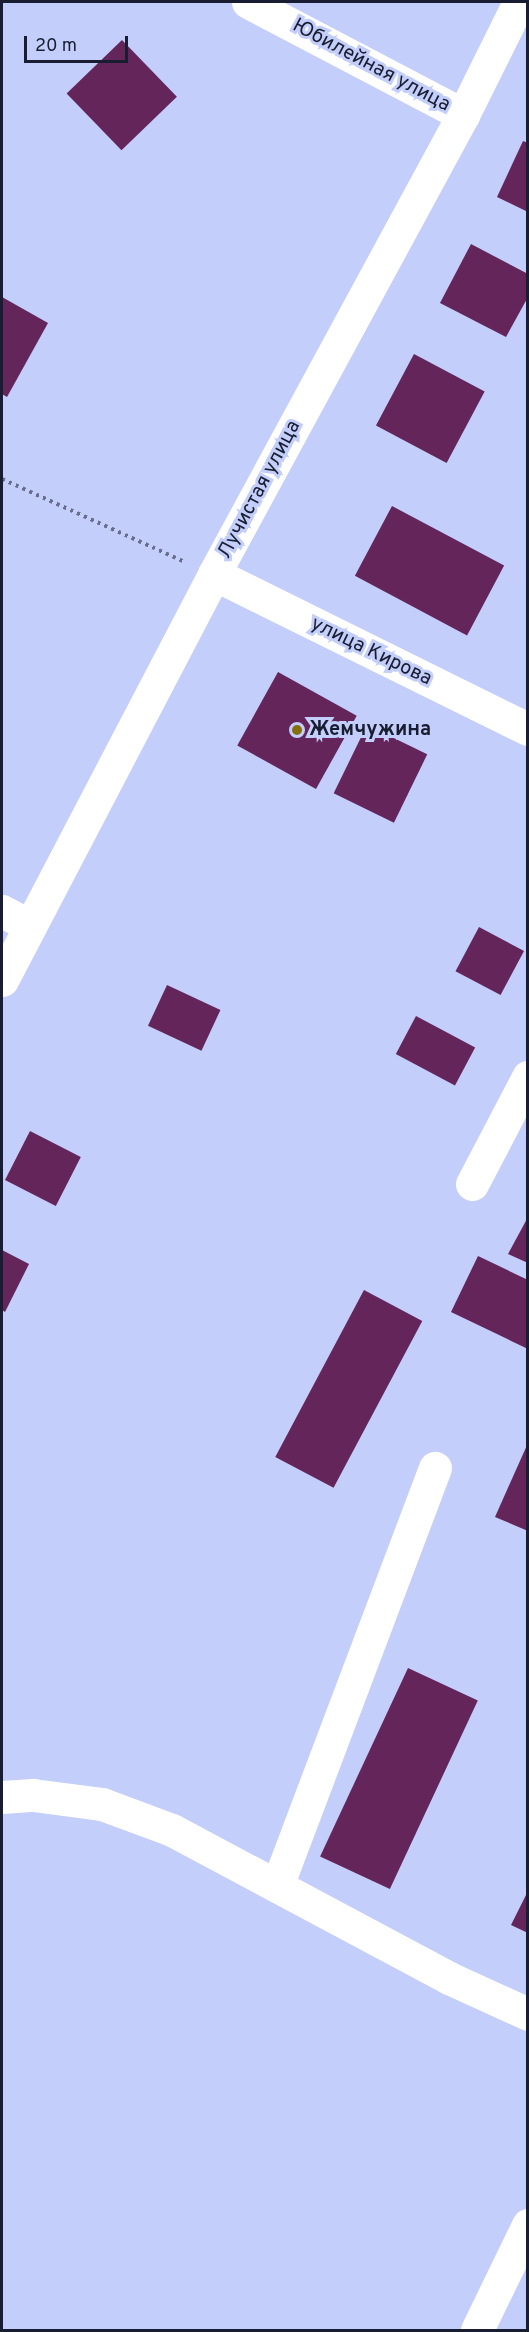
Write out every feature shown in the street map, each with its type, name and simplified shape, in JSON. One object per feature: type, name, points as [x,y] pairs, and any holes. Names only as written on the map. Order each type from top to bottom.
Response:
[{"type":"street","name":"Юбилейная улица","points":[[248,2],[463,115]]},
{"type":"street","name":"Лучистая улица","points":[[2,980],[214,574],[463,115],[519,2]]},
{"type":"street","name":"улица Кирова","points":[[214,574],[528,729]]},
{"type":"street","points":[[2,911],[30,926]]},
{"type":"street","points":[[472,1184],[528,1077]]},
{"type":"street","points":[[277,1886],[435,1468]]},
{"type":"street","points":[[2,1797],[33,1795],[102,1804],[172,1830],[449,1978],[528,2014]]},
{"type":"street","points":[[477,2331],[528,2225]]},
{"type":"path","points":[[2,479],[214,574]]},
{"type":"building","points":[[122,40],[177,97],[121,150],[67,93]]},
{"type":"building","points":[[523,141],[528,143],[528,212],[497,197]]},
{"type":"building","points":[[471,244],[528,274],[528,297],[506,337],[440,303]]},
{"type":"building","points":[[2,297],[48,323],[7,397],[2,394]]},
{"type":"building","points":[[414,354],[485,392],[447,463],[376,426]]},
{"type":"building","points":[[392,506],[504,566],[467,635],[355,576]]},
{"type":"building","name":"Жемчужина","points":[[278,672],[357,716],[316,789],[237,745]]},
{"type":"building","points":[[367,725],[427,754],[394,823],[334,793]]},
{"type":"building","points":[[479,927],[524,951],[501,995],[456,971]]},
{"type":"building","points":[[167,985],[220,1010],[201,1051],[148,1026]]},
{"type":"building","points":[[416,1016],[475,1047],[455,1085],[396,1054]]},
{"type":"building","points":[[30,1131],[81,1157],[56,1206],[5,1180]]},
{"type":"building","points":[[528,1217],[528,1263],[508,1254]]},
{"type":"building","points":[[2,1250],[29,1264],[5,1312],[2,1310]]},
{"type":"building","points":[[478,1256],[528,1280],[528,1349],[451,1312]]},
{"type":"building","points":[[364,1290],[422,1321],[334,1488],[275,1457]]},
{"type":"building","points":[[528,1443],[528,1531],[495,1517]]},
{"type":"building","points":[[408,1668],[478,1701],[390,1889],[320,1857]]},
{"type":"building","points":[[526,1895],[528,1896],[528,1933],[511,1925]]},
{"type":"place","name":"Жемчужина","points":[[297,730]]}]
